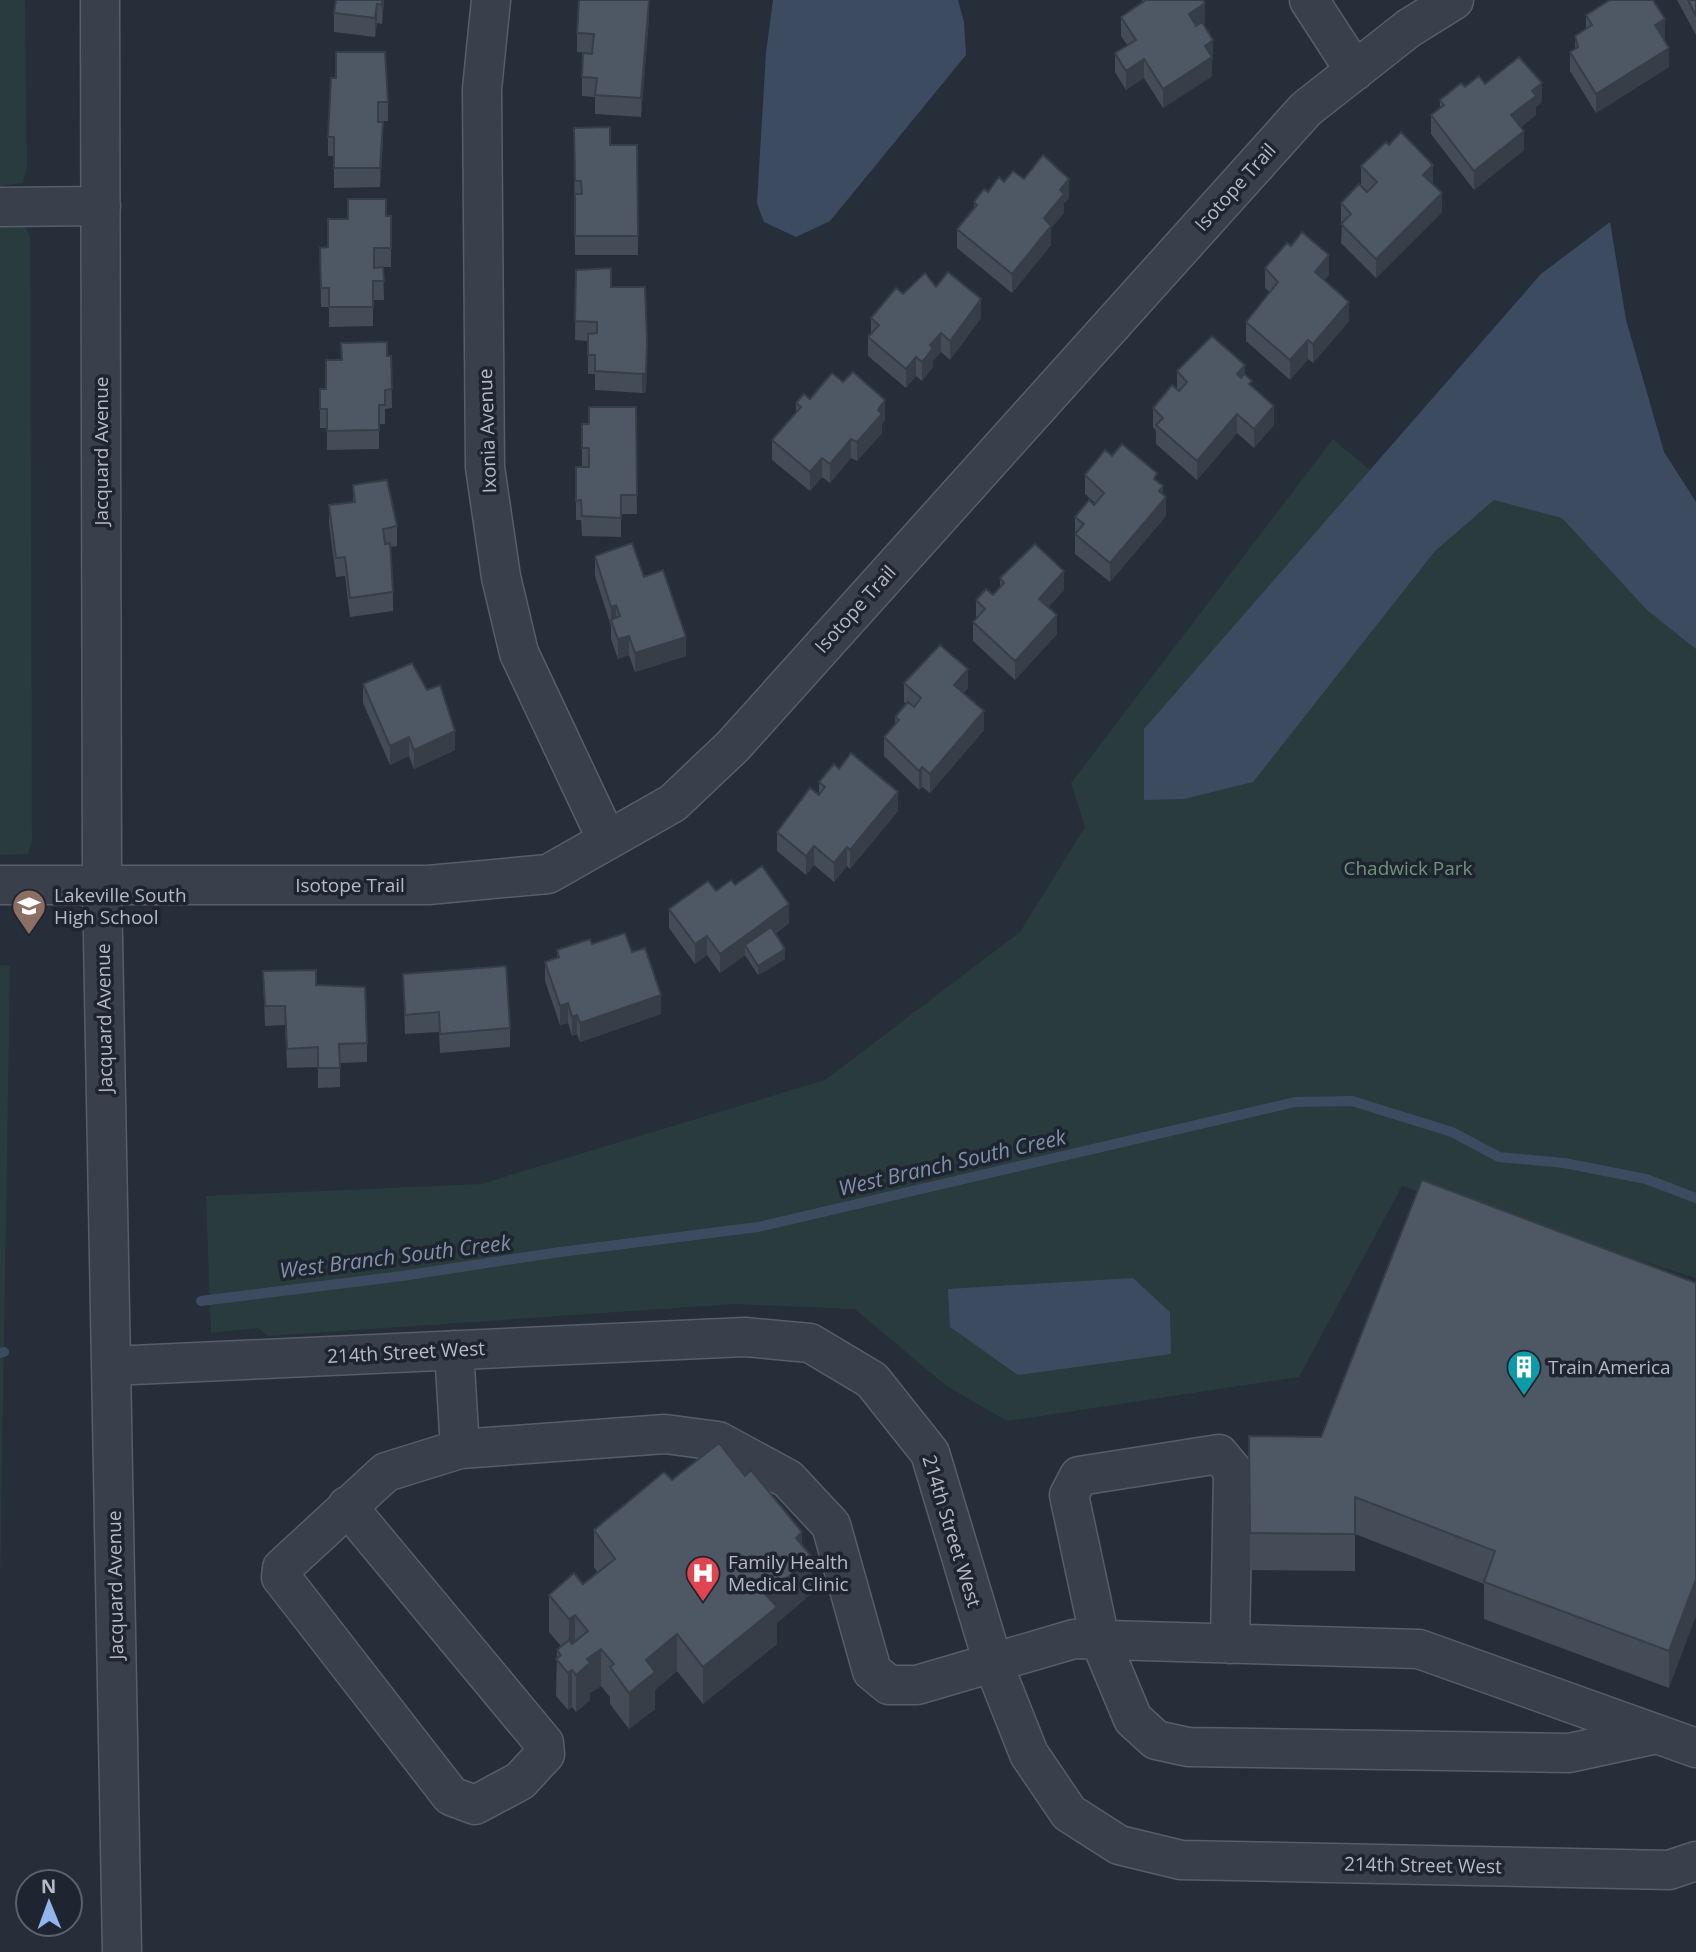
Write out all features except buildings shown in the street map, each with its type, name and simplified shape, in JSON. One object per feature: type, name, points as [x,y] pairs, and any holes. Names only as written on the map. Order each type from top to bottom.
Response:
[{"type":"street","name":"Jacquard Avenue","points":[[100,0],[102,885],[122,1952]]},
{"type":"street","name":"Ixonia Avenue","points":[[491,0],[482,89],[485,467],[501,577],[519,653],[607,840]]},
{"type":"street","points":[[1309,0],[1354,71]]},
{"type":"street","name":"Isotope Trail","points":[[0,885],[428,885],[548,874],[673,803],[733,746],[1306,109],[1409,28],[1454,0]]},
{"type":"street","points":[[0,207],[101,206]]},
{"type":"street","name":"214th Street West","points":[[111,1366],[745,1336],[810,1343],[872,1380],[930,1453],[993,1663],[1029,1754],[1069,1813],[1119,1845],[1181,1860],[1670,1870],[1696,1861]]},
{"type":"street","points":[[454,1350],[460,1449]]},
{"type":"street","points":[[347,1506],[544,1743],[545,1754],[520,1781],[475,1805],[451,1796],[281,1577],[282,1568],[347,1506],[386,1472],[460,1449],[665,1434],[718,1441],[788,1479],[831,1525],[872,1671],[889,1685],[917,1685],[1074,1639],[1419,1649],[1696,1748]]},
{"type":"street","points":[[1230,1644],[1233,1471],[1219,1454],[1079,1476],[1069,1495],[1100,1640],[1133,1720],[1156,1740],[1188,1747],[1569,1753],[1657,1734]]},
{"type":"green space","points":[[0,0],[25,0],[27,167],[23,183],[0,186]]},
{"type":"green space","name":"Chadwick Park","points":[[1610,222],[1626,320],[1664,452],[1696,502],[1696,1278],[1402,1186],[1299,1377],[1007,1421],[945,1385],[855,1309],[734,1304],[268,1336],[258,1328],[211,1333],[206,1196],[481,1184],[825,1080],[1020,932],[1085,827],[1071,783],[1333,439],[1370,470],[1541,274]]},
{"type":"green space","points":[[23,224],[30,235],[32,840],[28,854],[0,855],[0,225]]},
{"type":"green space","points":[[0,965],[10,966],[0,1588]]},
{"type":"water","points":[[773,0],[958,0],[964,22],[966,55],[830,221],[796,237],[764,222],[757,203],[766,53]]},
{"type":"water","points":[[1610,222],[1626,320],[1664,452],[1696,502],[1696,649],[1647,610],[1562,518],[1494,500],[1435,551],[1253,782],[1184,799],[1144,800],[1144,729],[1541,274]]},
{"type":"water","points":[[1133,1278],[1170,1312],[1171,1354],[1018,1375],[950,1327],[948,1289]]},
{"type":"waterway","name":"West Branch South Creek","points":[[201,1301],[758,1227],[1295,1102],[1352,1101],[1452,1132],[1499,1157],[1564,1163],[1646,1179],[1696,1198]]},
{"type":"waterway","name":"West Branch South Creek","points":[[0,1353],[4,1352]]},
{"type":"place","name":"Lakeville South High School","points":[[29,936]]},
{"type":"place","name":"Train America","points":[[1524,1397]]},
{"type":"place","name":"Family Health Medical Clinic","points":[[703,1603]]}]
